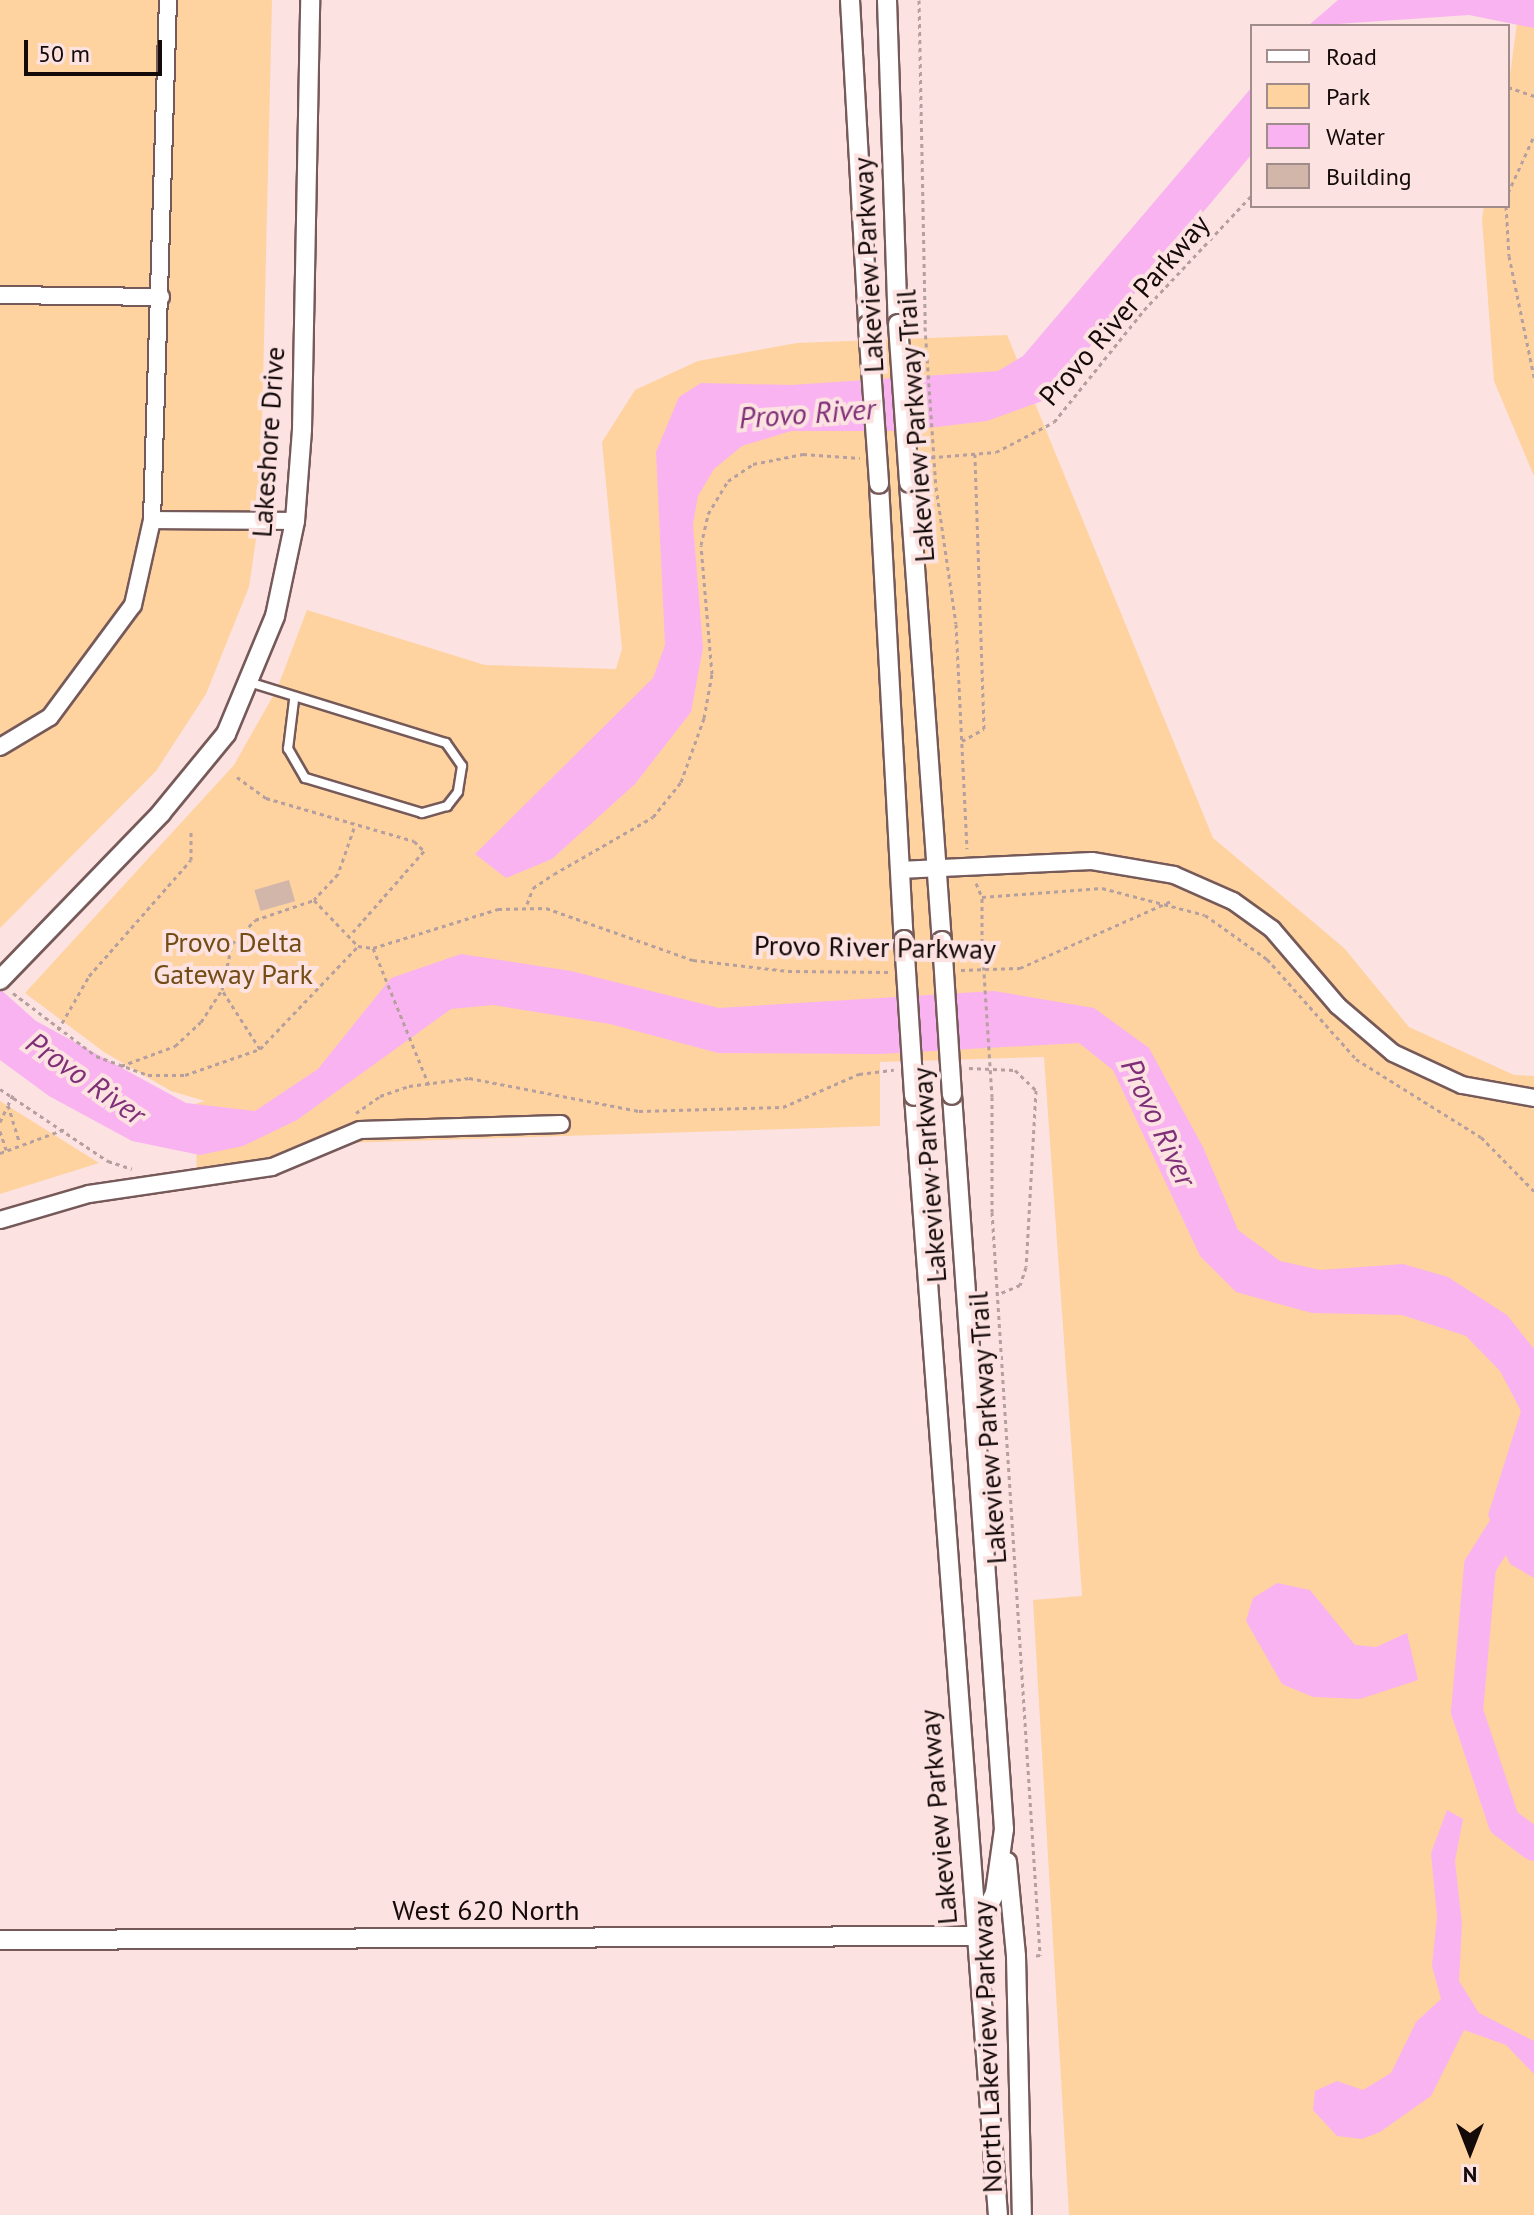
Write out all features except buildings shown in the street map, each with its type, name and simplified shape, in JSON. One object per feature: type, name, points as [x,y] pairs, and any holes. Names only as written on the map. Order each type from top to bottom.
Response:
[{"type":"street","points":[[0,747],[50,717],[133,605],[152,520],[168,0]]},
{"type":"street","name":"Lakeshore Drive","points":[[4,977],[161,813],[226,734],[252,683],[275,616],[295,521],[310,0]]},
{"type":"street","name":"Lakeview Parkway","points":[[850,0],[899,870],[973,1936]]},
{"type":"street","name":"Lakeview Parkway","points":[[887,0],[898,324],[1004,1829],[995,1893],[973,1936]]},
{"type":"street","points":[[0,295],[161,297]]},
{"type":"street","points":[[152,520],[295,521]]},
{"type":"street","points":[[899,870],[1092,861],[1195,882],[1272,929],[1338,1006],[1393,1053],[1462,1085],[1534,1098]]},
{"type":"street","points":[[0,1220],[89,1194],[272,1167],[360,1130],[561,1124]]},
{"type":"street","name":"North Lakeview Parkway","points":[[1004,1829],[1016,1956],[1022,2215]]},
{"type":"street","name":"North Lakeview Parkway","points":[[973,1936],[998,2215]]},
{"type":"street","name":"West 620 North","points":[[0,1940],[973,1936]]},
{"type":"lane","points":[[252,683],[294,700],[446,743],[462,766],[458,792],[447,806],[422,813],[305,778],[288,749],[294,700]]},
{"type":"path","name":"Lakeview Parkway Trail","points":[[919,0],[925,327],[936,487],[956,624],[967,848]]},
{"type":"path","points":[[1510,88],[1534,96]]},
{"type":"path","points":[[1510,189],[1534,136]]},
{"type":"path","name":"Provo River Parkway","points":[[917,458],[975,454],[1025,442],[1054,422],[1144,310],[1250,197]]},
{"type":"path","points":[[1506,208],[1509,256],[1534,377]]},
{"type":"path","points":[[358,946],[373,948],[527,905],[533,888],[653,817],[681,782],[704,718],[712,674],[701,545],[708,514],[728,481],[753,464],[803,454],[873,459]]},
{"type":"path","points":[[962,741],[984,729],[975,454]]},
{"type":"path","points":[[237,777],[266,798],[414,841],[424,851],[351,934]]},
{"type":"path","points":[[121,1066],[175,1046],[201,1022],[222,990],[232,944],[245,926],[314,900],[338,874],[354,826]]},
{"type":"path","points":[[58,1030],[89,976],[191,860],[191,829]]},
{"type":"path","name":"Provo River Parkway","points":[[948,970],[1020,968],[1171,901],[1102,888],[981,895]]},
{"type":"path","name":"Lakeview Parkway Trail","points":[[981,895],[999,1294],[1040,1955],[1033,1956]]},
{"type":"path","points":[[314,900],[351,934],[358,946]]},
{"type":"path","name":"Provo River Parkway","points":[[527,905],[693,960],[788,971],[902,972]]},
{"type":"path","points":[[4,977],[58,1030],[121,1066],[185,1075],[260,1049],[358,946]]},
{"type":"path","points":[[373,948],[429,1085]]},
{"type":"path","points":[[222,990],[260,1049]]},
{"type":"path","points":[[954,1069],[1015,1070],[1036,1090],[1026,1267],[1020,1285],[999,1294]]},
{"type":"path","points":[[347,1119],[380,1096],[429,1085],[482,1079],[639,1111],[783,1107],[859,1074],[908,1070]]},
{"type":"path","points":[[0,1089],[65,1129],[108,1161],[139,1169]]},
{"type":"path","points":[[0,1122],[13,1095]]},
{"type":"path","points":[[8,1105],[19,1142]]},
{"type":"path","points":[[0,1153],[19,1142],[65,1129]]},
{"type":"path","points":[[0,1131],[6,1151]]},
{"type":"green space","points":[[0,0],[272,0],[260,511],[249,587],[206,694],[156,771],[0,928]]},
{"type":"green space","points":[[1517,23],[1534,28],[1534,476],[1494,381],[1482,219],[1484,208],[1510,208],[1510,75]]},
{"type":"green space","name":"Provo Delta Gateway Park","points":[[1007,335],[1213,838],[1344,948],[1409,1027],[1514,1075],[1534,1076],[1534,2215],[1069,2215],[1033,1600],[1082,1596],[1044,1057],[880,1062],[880,1126],[309,1144],[274,1160],[197,1176],[195,1104],[205,1101],[171,1091],[104,1052],[25,993],[234,765],[277,689],[307,610],[485,665],[616,669],[622,649],[602,442],[635,390],[698,361],[797,343]]},
{"type":"green space","points":[[0,1101],[99,1163],[0,1194]]},
{"type":"water","points":[[1338,0],[1534,0],[1534,28],[1469,15],[1310,24]]},
{"type":"water","points":[[1250,89],[1250,156],[1045,400],[987,421],[902,431],[791,431],[742,446],[714,469],[698,496],[693,524],[703,648],[691,712],[635,784],[552,859],[506,878],[475,854],[653,678],[665,645],[656,452],[679,397],[701,383],[791,385],[998,371],[1023,356]]},
{"type":"water","points":[[461,954],[571,971],[719,1008],[994,991],[1094,1008],[1149,1048],[1203,1147],[1238,1230],[1280,1261],[1320,1270],[1403,1264],[1448,1277],[1507,1315],[1534,1349],[1534,1578],[1510,1564],[1488,1515],[1521,1411],[1500,1371],[1466,1336],[1402,1315],[1312,1313],[1236,1292],[1200,1256],[1113,1070],[1079,1043],[880,1054],[718,1053],[610,1024],[493,1005],[451,1009],[297,1120],[243,1146],[200,1155],[132,1141],[49,1096],[0,1060],[0,989],[36,1021],[186,1103],[255,1111],[318,1069],[391,978]]},
{"type":"water","points":[[1277,1583],[1310,1590],[1355,1645],[1376,1647],[1407,1633],[1418,1680],[1360,1699],[1313,1697],[1282,1684],[1246,1621],[1253,1598]]},
{"type":"water","points":[[1447,1810],[1463,1819],[1455,1861],[1462,1924],[1459,1981],[1479,2013],[1534,2041],[1534,2074],[1506,2045],[1464,2030],[1431,2096],[1380,2132],[1362,2139],[1337,2136],[1313,2110],[1315,2091],[1337,2081],[1363,2090],[1391,2073],[1416,2022],[1441,1999],[1432,1966],[1437,1917],[1431,1853]]},
{"type":"waterway","name":"Provo River","points":[[1521,1501],[1480,1566],[1467,1711],[1504,1822],[1534,1845]]}]
